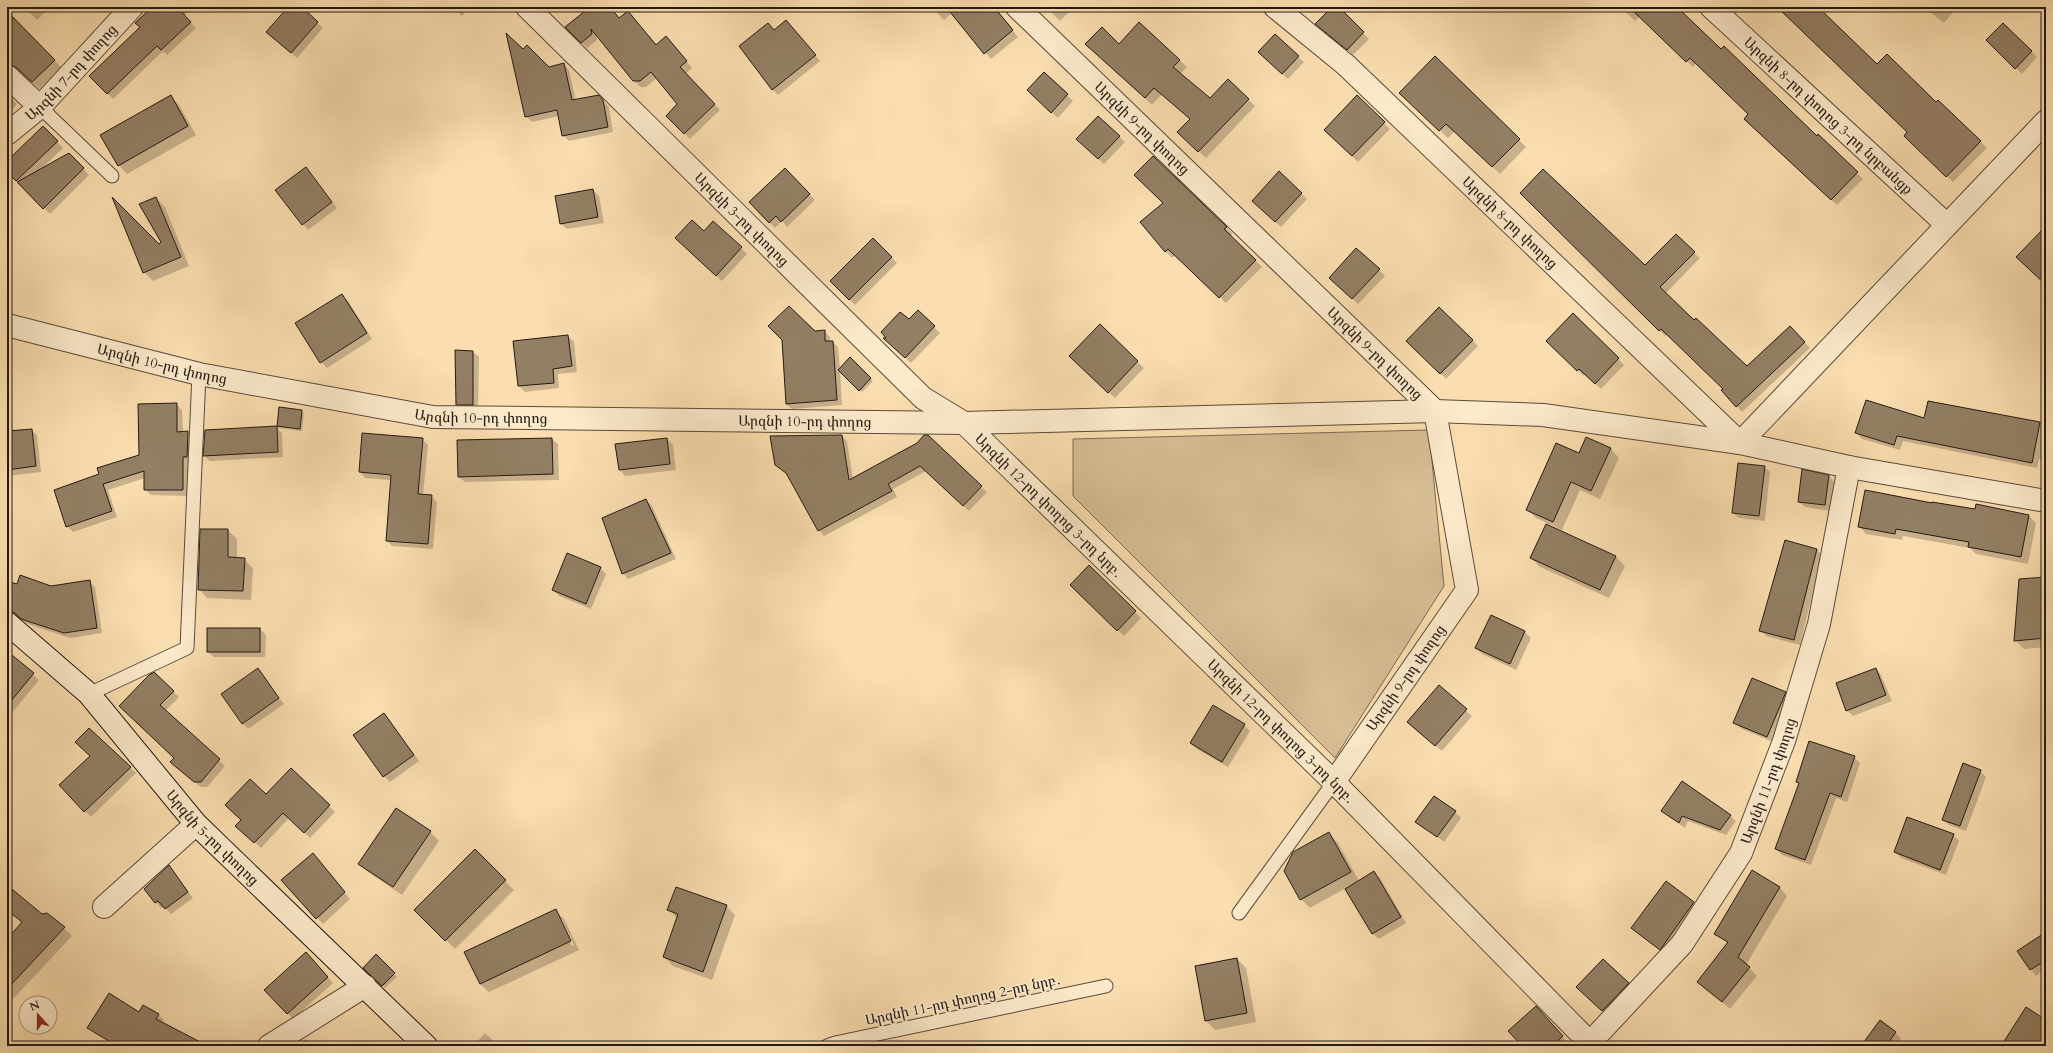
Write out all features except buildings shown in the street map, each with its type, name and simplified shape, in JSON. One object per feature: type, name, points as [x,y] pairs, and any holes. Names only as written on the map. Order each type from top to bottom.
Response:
[{"type":"street","name":"Արզնի 7-րդ փողոց","points":[[7,134],[40,107],[132,7]]},
{"type":"street","name":"Արզնի 3-րդ փողոց","points":[[527,7],[923,398],[964,423]]},
{"type":"street","name":"Արզնի 9-րդ փողոց","points":[[1017,7],[1434,411],[1467,590],[1334,782]]},
{"type":"street","name":"Արզնի 8-րդ փողոց","points":[[1275,7],[1346,65],[1740,443]]},
{"type":"street","name":"Արզնի 8-րդ փողոց 3-րդ նրբանցք","points":[[1711,7],[1947,225]]},
{"type":"street","points":[[7,76],[40,107]]},
{"type":"street","points":[[1740,443],[2046,121]]},
{"type":"street","name":"Արզնի 10-րդ փողոց","points":[[7,325],[199,374],[433,418],[964,423],[1434,411],[1543,415],[1740,443],[1849,466],[2046,501]]},
{"type":"street","name":"Արզնի 12-րդ փողոց 3-րդ նրբ․","points":[[964,423],[1334,782],[1590,1045]]},
{"type":"street","name":"Արզնի 11-րդ փողոց","points":[[1590,1045],[1682,944],[1741,853],[1784,741],[1819,624],[1849,466]]},
{"type":"street","name":"Արզնի 5-րդ փողոց","points":[[7,623],[89,694],[196,824],[426,1046]]},
{"type":"street","points":[[104,907],[196,824]]},
{"type":"street","points":[[269,1046],[365,986]]},
{"type":"lane","points":[[40,107],[112,176]]},
{"type":"lane","points":[[89,694],[187,648],[199,374]]},
{"type":"lane","points":[[1239,913],[1334,782]]},
{"type":"lane","name":"Արզնի 11-րդ փողոց 2-րդ նրբ․","points":[[827,1046],[842,1041],[1106,986]]},
{"type":"shaded area","points":[[1429,430],[1444,586],[1335,758],[1073,496],[1073,439]]}]
